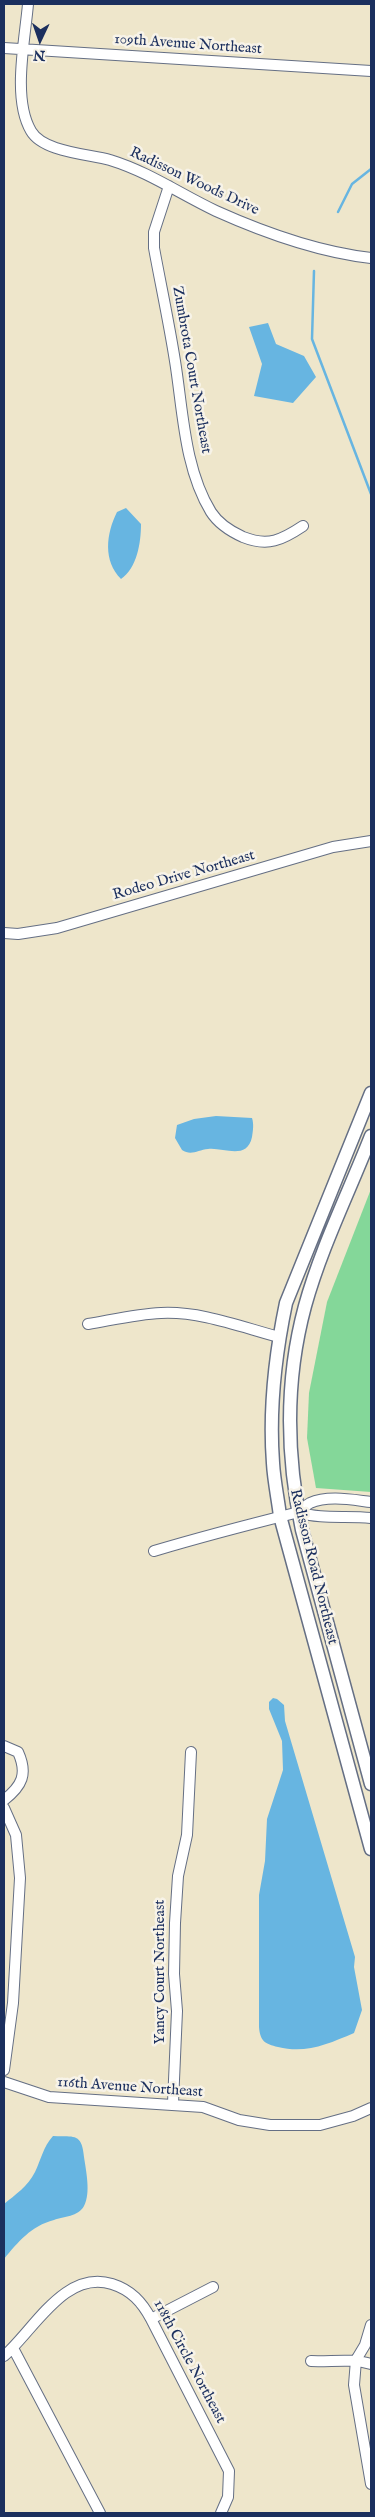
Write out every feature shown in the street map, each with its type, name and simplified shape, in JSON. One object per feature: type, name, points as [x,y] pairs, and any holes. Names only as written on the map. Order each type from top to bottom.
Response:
[{"type":"main road","name":"Radisson Road Northeast","points":[[371,1093],[286,1303],[279,1337],[271,1415],[273,1465],[280,1516],[371,1849]]},
{"type":"main road","name":"Radisson Road Northeast","points":[[371,1136],[324,1252],[306,1304],[298,1334],[290,1390],[289,1414],[289,1446],[298,1512],[371,1784]]},
{"type":"street","name":"Radisson Woods Drive","points":[[28,4],[23,49],[23,106],[32,133],[46,145],[110,160],[140,171],[215,210],[265,231],[330,251],[371,258]]},
{"type":"street","name":"109th Avenue Northeast","points":[[4,48],[371,71]]},
{"type":"street","name":"Zumbrota Court Northeast","points":[[170,186],[154,232],[154,248],[175,360],[183,425],[196,476],[211,513],[232,532],[265,543],[284,539],[303,526]]},
{"type":"street","name":"Rodeo Drive Northeast","points":[[4,934],[18,934],[57,928],[333,847],[371,841]]},
{"type":"street","points":[[88,1324],[142,1315],[177,1313],[204,1316],[279,1337]]},
{"type":"street","points":[[154,1551],[255,1521],[298,1512],[310,1503],[339,1499],[371,1502]]},
{"type":"street","points":[[298,1512],[313,1517],[371,1518]]},
{"type":"street","points":[[4,1746],[18,1752],[24,1766],[20,1783],[4,1800]]},
{"type":"street","name":"Yancy Court Northeast","points":[[173,2103],[177,2011],[174,1974],[174,1923],[178,1876],[188,1819],[191,1752]]},
{"type":"street","points":[[4,1808],[16,1835],[20,1878],[13,2003],[4,2070]]},
{"type":"street","name":"116th Avenue Northeast","points":[[4,2082],[49,2097],[146,2104],[173,2103],[203,2107],[239,2120],[270,2125],[320,2125],[353,2116],[371,2108]]},
{"type":"street","name":"118th Circle Northeast","points":[[4,2356],[60,2295],[85,2282],[97,2281],[121,2286],[140,2301],[151,2319],[229,2471],[228,2497],[221,2513]]},
{"type":"street","points":[[151,2319],[213,2287]]},
{"type":"street","points":[[371,2325],[365,2345],[356,2360],[355,2392],[371,2484]]},
{"type":"street","points":[[13,2348],[100,2513]]},
{"type":"street","points":[[311,2361],[337,2362],[356,2360],[371,2364]]},
{"type":"green space","points":[[371,1189],[371,1492],[316,1488],[307,1438],[309,1393],[327,1302]]},
{"type":"water","points":[[268,323],[276,344],[304,356],[316,377],[293,403],[254,396],[262,364],[249,327]]},
{"type":"water","points":[[126,508],[141,524],[141,531],[139,547],[134,562],[121,579],[111,564],[108,547],[113,520],[117,512]]},
{"type":"water","points":[[216,1116],[252,1118],[252,1137],[245,1149],[234,1151],[208,1149],[192,1153],[182,1150],[175,1138],[177,1125],[194,1119]]},
{"type":"water","points":[[273,1698],[284,1705],[285,1721],[355,1957],[354,1967],[362,2010],[354,2033],[307,2049],[288,2049],[270,2045],[262,2039],[259,2027],[259,1895],[265,1861],[267,1819],[283,1770],[282,1741],[269,1709],[269,1702]]},
{"type":"water","points":[[53,2136],[75,2137],[81,2143],[87,2182],[86,2201],[81,2210],[75,2214],[46,2223],[32,2230],[4,2259],[4,2204],[29,2182],[44,2149]]},
{"type":"waterway","points":[[338,212],[352,184],[371,169]]},
{"type":"waterway","points":[[314,271],[312,339],[371,494]]}]
